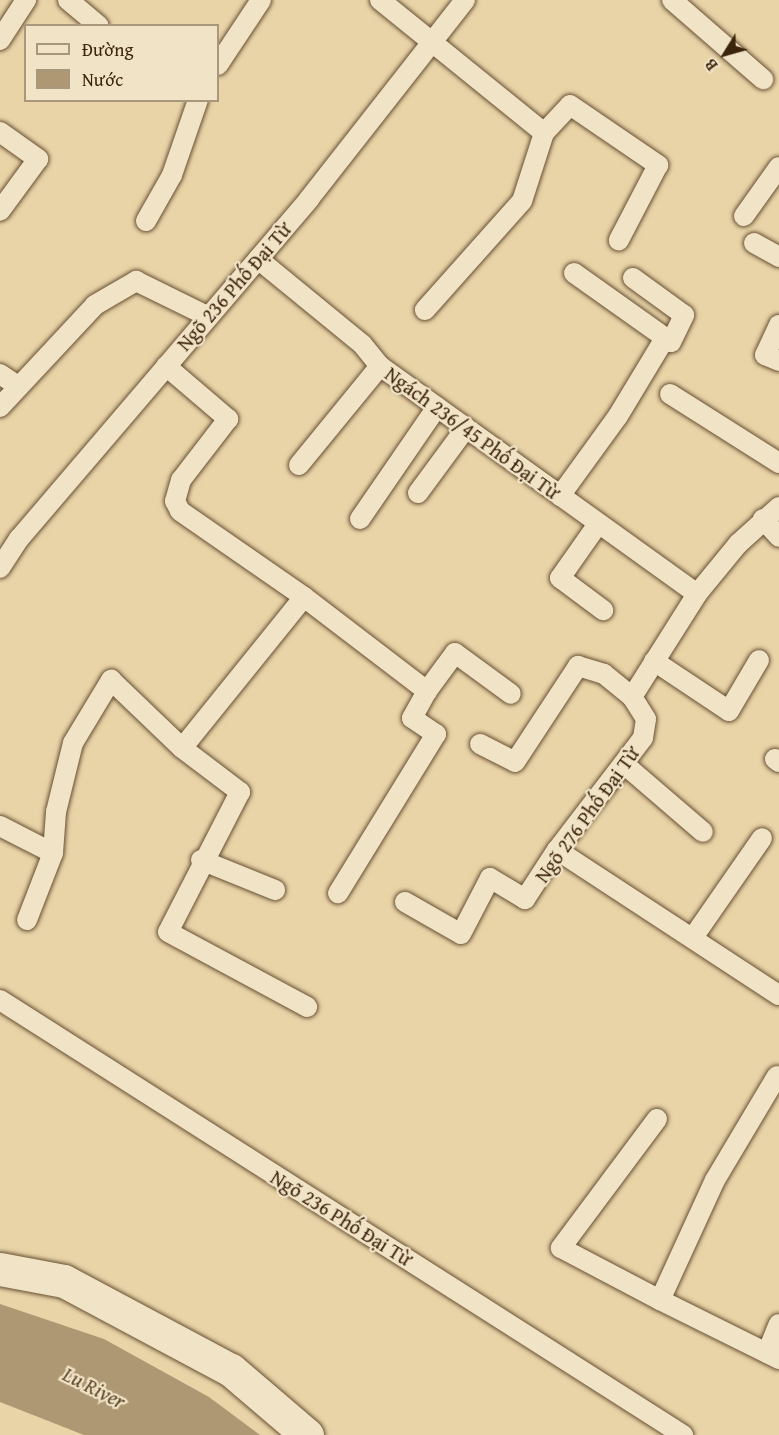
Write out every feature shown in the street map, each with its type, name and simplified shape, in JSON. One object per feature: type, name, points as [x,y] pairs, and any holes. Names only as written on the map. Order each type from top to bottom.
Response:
[{"type":"street","points":[[0,1269],[64,1281],[231,1370],[307,1435]]},
{"type":"lane","points":[[0,40],[26,0]]},
{"type":"lane","points":[[68,0],[97,24]]},
{"type":"lane","points":[[219,63],[261,0]]},
{"type":"lane","points":[[380,0],[544,133]]},
{"type":"lane","name":"Ngõ 236 Phố Đại Từ","points":[[0,568],[19,539],[258,259],[430,39],[465,0]]},
{"type":"lane","points":[[685,4],[763,79]]},
{"type":"lane","points":[[146,221],[172,175],[197,102]]},
{"type":"lane","points":[[425,310],[522,201],[544,133],[570,105],[658,165],[619,240]]},
{"type":"lane","points":[[0,132],[38,159],[0,211]]},
{"type":"lane","points":[[744,216],[779,167]]},
{"type":"lane","points":[[754,243],[779,257]]},
{"type":"lane","name":"Ngách 236/45 Phố Đại Từ","points":[[258,259],[362,344],[380,366],[697,594]]},
{"type":"lane","points":[[574,273],[670,342],[684,315],[633,278]]},
{"type":"lane","points":[[0,407],[95,305],[136,280],[207,316]]},
{"type":"lane","points":[[768,362],[779,325]]},
{"type":"lane","points":[[560,496],[618,416],[665,338]]},
{"type":"lane","points":[[166,366],[228,419],[181,480],[175,501],[180,511],[304,597],[428,691]]},
{"type":"lane","points":[[299,465],[380,366]]},
{"type":"lane","points":[[0,374],[18,386]]},
{"type":"lane","points":[[670,394],[779,463]]},
{"type":"lane","points":[[360,519],[437,408]]},
{"type":"lane","points":[[418,493],[466,428]]},
{"type":"lane","points":[[480,744],[515,762],[578,666],[604,674],[632,697],[697,594],[771,513],[779,537]]},
{"type":"lane","points":[[598,524],[560,578],[603,610]]},
{"type":"lane","points":[[182,748],[304,597]]},
{"type":"lane","points":[[338,893],[436,734],[412,718],[455,653],[512,694]]},
{"type":"lane","points":[[654,661],[729,711],[759,660]]},
{"type":"lane","points":[[27,920],[53,853],[56,812],[72,743],[111,680],[182,748],[240,792],[201,860],[168,932],[307,1007]]},
{"type":"lane","name":"Ngõ 276 Phố Đại Từ","points":[[405,902],[461,934],[490,878],[525,899],[557,850],[643,738],[646,719],[632,697]]},
{"type":"lane","points":[[624,764],[703,832]]},
{"type":"lane","points":[[0,826],[53,853]]},
{"type":"lane","points":[[694,936],[762,838]]},
{"type":"lane","points":[[557,850],[694,936],[779,995]]},
{"type":"lane","points":[[201,860],[275,890]]},
{"type":"lane","name":"Ngõ 236 Phố Đại Từ","points":[[0,1000],[683,1435]]},
{"type":"lane","points":[[660,1300],[715,1180],[777,1076]]},
{"type":"lane","points":[[657,1119],[561,1248],[773,1356],[779,1324]]},
{"type":"water","name":"Lu River","points":[[0,1304],[104,1339],[209,1397],[260,1435],[84,1435],[0,1402]]}]
